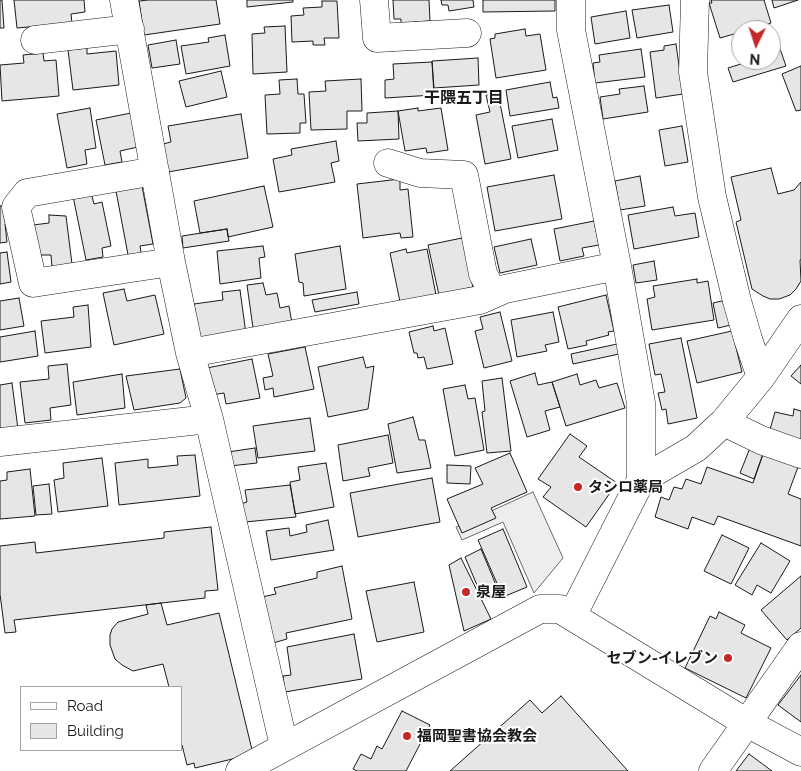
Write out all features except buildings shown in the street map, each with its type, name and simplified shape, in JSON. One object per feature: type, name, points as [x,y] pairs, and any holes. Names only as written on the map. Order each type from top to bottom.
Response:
[{"type":"street","points":[[124,0],[171,262],[190,353],[209,419],[284,746]]},
{"type":"street","points":[[374,0],[377,38],[467,33]]},
{"type":"street","points":[[571,0],[571,30],[642,403],[641,480],[572,616]]},
{"type":"street","points":[[695,0],[693,72],[712,197],[748,339],[761,377]]},
{"type":"street","points":[[35,40],[130,30]]},
{"type":"street","points":[[388,163],[420,173],[464,175],[483,274],[494,294]]},
{"type":"street","points":[[155,171],[27,192],[16,207],[33,283],[171,262]]},
{"type":"street","points":[[190,353],[480,300],[505,288],[617,266]]},
{"type":"street","points":[[641,480],[696,448],[724,422],[761,377],[801,318]]},
{"type":"street","points":[[0,442],[209,419]]},
{"type":"street","points":[[724,422],[761,440],[801,454]]},
{"type":"street","points":[[240,771],[540,609],[560,609],[748,723],[801,752]]},
{"type":"street","points":[[713,771],[801,646]]},
{"type":"shaded area","points":[[533,492],[563,558],[534,593],[503,522],[462,540],[456,527]]},
{"type":"place","name":"タシロ薬局","points":[[578,487]]},
{"type":"place","name":"泉屋","points":[[466,592]]},
{"type":"place","name":"セブン-イレブン","points":[[728,658]]},
{"type":"place","name":"福岡聖書協会教会","points":[[407,736]]},
{"type":"district","name":"干隈五丁目","points":[[464,98]]}]
